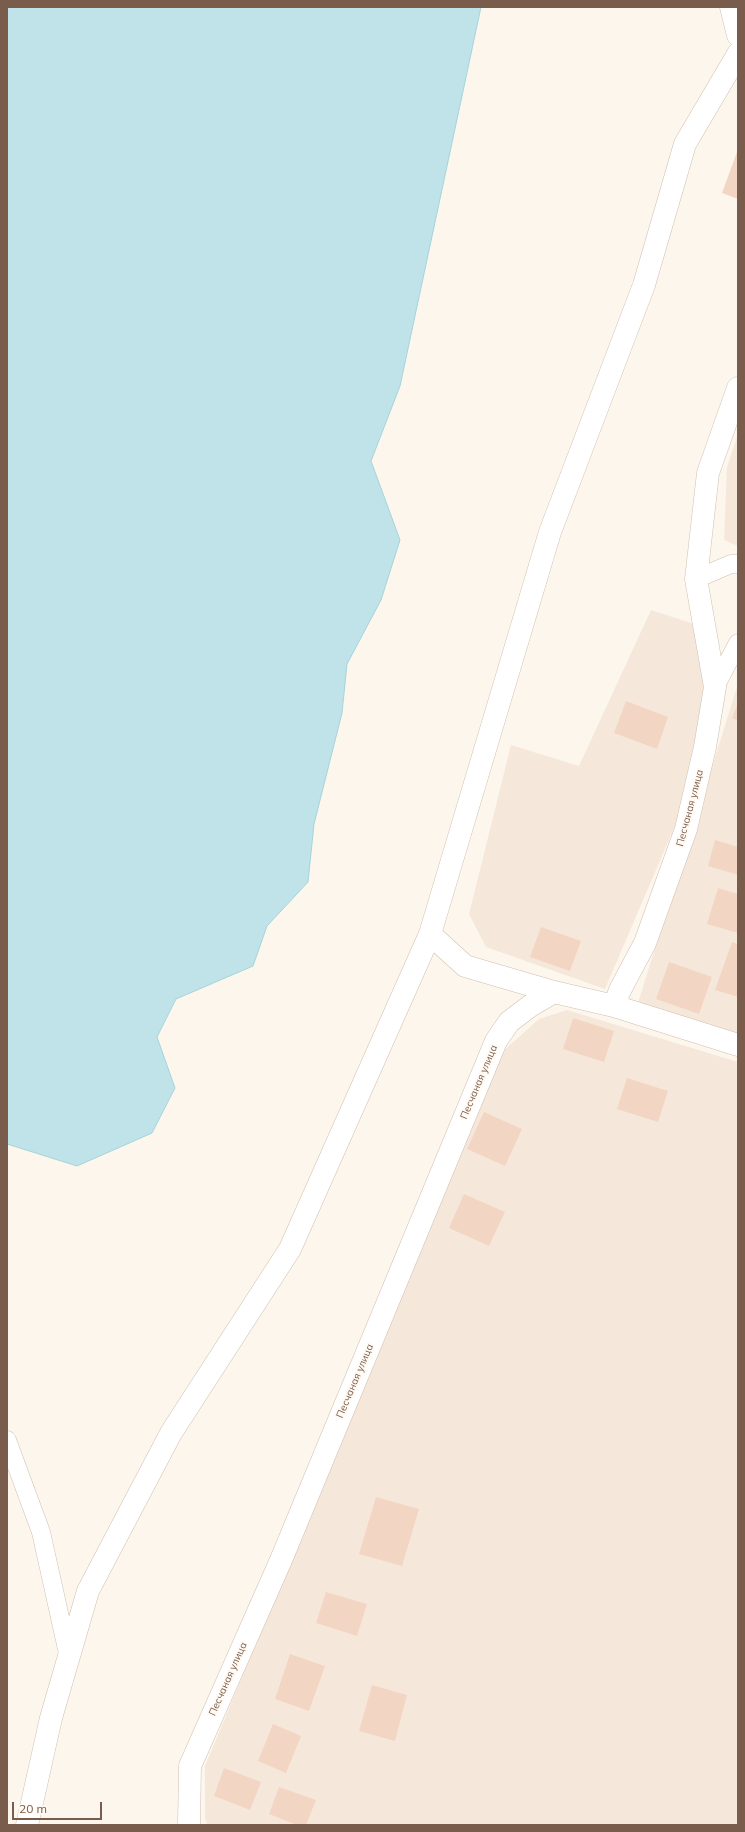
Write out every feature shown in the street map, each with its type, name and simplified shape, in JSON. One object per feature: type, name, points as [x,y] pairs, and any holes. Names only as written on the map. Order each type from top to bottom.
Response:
[{"type":"street","points":[[731,7],[738,35]]},
{"type":"street","points":[[27,1825],[51,1718],[88,1592],[171,1433],[290,1249],[430,934],[550,532],[644,286],[685,144],[738,54]]},
{"type":"street","name":"Песчаная улица","points":[[614,1006],[620,990],[645,943],[686,829],[705,747],[715,686],[696,579],[708,473],[738,388]]},
{"type":"street","points":[[430,934],[465,966],[554,992],[614,1006],[738,1045]]},
{"type":"street","name":"Песчаная улица","points":[[189,1825],[190,1766],[281,1560],[496,1041],[509,1022],[530,1006],[554,992]]},
{"type":"lane","points":[[696,579],[731,564],[738,564]]},
{"type":"lane","points":[[715,686],[738,643]]},
{"type":"lane","points":[[7,1440],[40,1532],[69,1658]]},
{"type":"shaded area","points":[[738,434],[738,546],[724,540],[727,467]]},
{"type":"shaded area","points":[[651,610],[694,624],[708,689],[683,807],[605,989],[486,947],[469,914],[511,745],[579,766]]},
{"type":"shaded area","points":[[738,684],[738,1037],[637,1006]]},
{"type":"shaded area","points":[[567,1010],[738,1062],[738,1825],[207,1825],[205,1818],[205,1766],[502,1052],[539,1019]]},
{"type":"water","points":[[7,7],[481,7],[400,386],[371,461],[400,540],[381,600],[347,664],[342,713],[314,824],[308,882],[267,926],[253,966],[176,999],[157,1037],[175,1088],[152,1133],[77,1166],[7,1144]]},
{"type":"building","points":[[738,149],[738,199],[722,193]]},
{"type":"building","points":[[626,701],[668,717],[657,749],[614,733]]},
{"type":"building","points":[[738,703],[738,721],[732,718]]},
{"type":"building","points":[[715,840],[738,847],[738,875],[708,866]]},
{"type":"building","points":[[718,888],[738,894],[738,933],[707,924]]},
{"type":"building","points":[[541,927],[581,941],[570,971],[530,957]]},
{"type":"building","points":[[732,942],[738,944],[738,997],[715,990]]},
{"type":"building","points":[[669,962],[712,977],[699,1014],[656,999]]},
{"type":"building","points":[[573,1018],[614,1031],[604,1062],[563,1049]]},
{"type":"building","points":[[627,1078],[668,1091],[658,1122],[617,1109]]},
{"type":"building","points":[[484,1112],[522,1129],[505,1166],[467,1149]]},
{"type":"building","points":[[464,1194],[505,1212],[489,1246],[449,1228]]},
{"type":"building","points":[[376,1497],[419,1509],[402,1566],[359,1554]]},
{"type":"building","points":[[326,1592],[367,1604],[357,1636],[316,1623]]},
{"type":"building","points":[[290,1654],[325,1666],[309,1711],[275,1699]]},
{"type":"building","points":[[372,1685],[407,1695],[395,1741],[359,1731]]},
{"type":"building","points":[[273,1724],[301,1736],[286,1773],[258,1761]]},
{"type":"building","points":[[224,1768],[261,1782],[250,1810],[214,1796]]},
{"type":"building","points":[[279,1787],[316,1800],[306,1825],[297,1825],[269,1814]]}]
